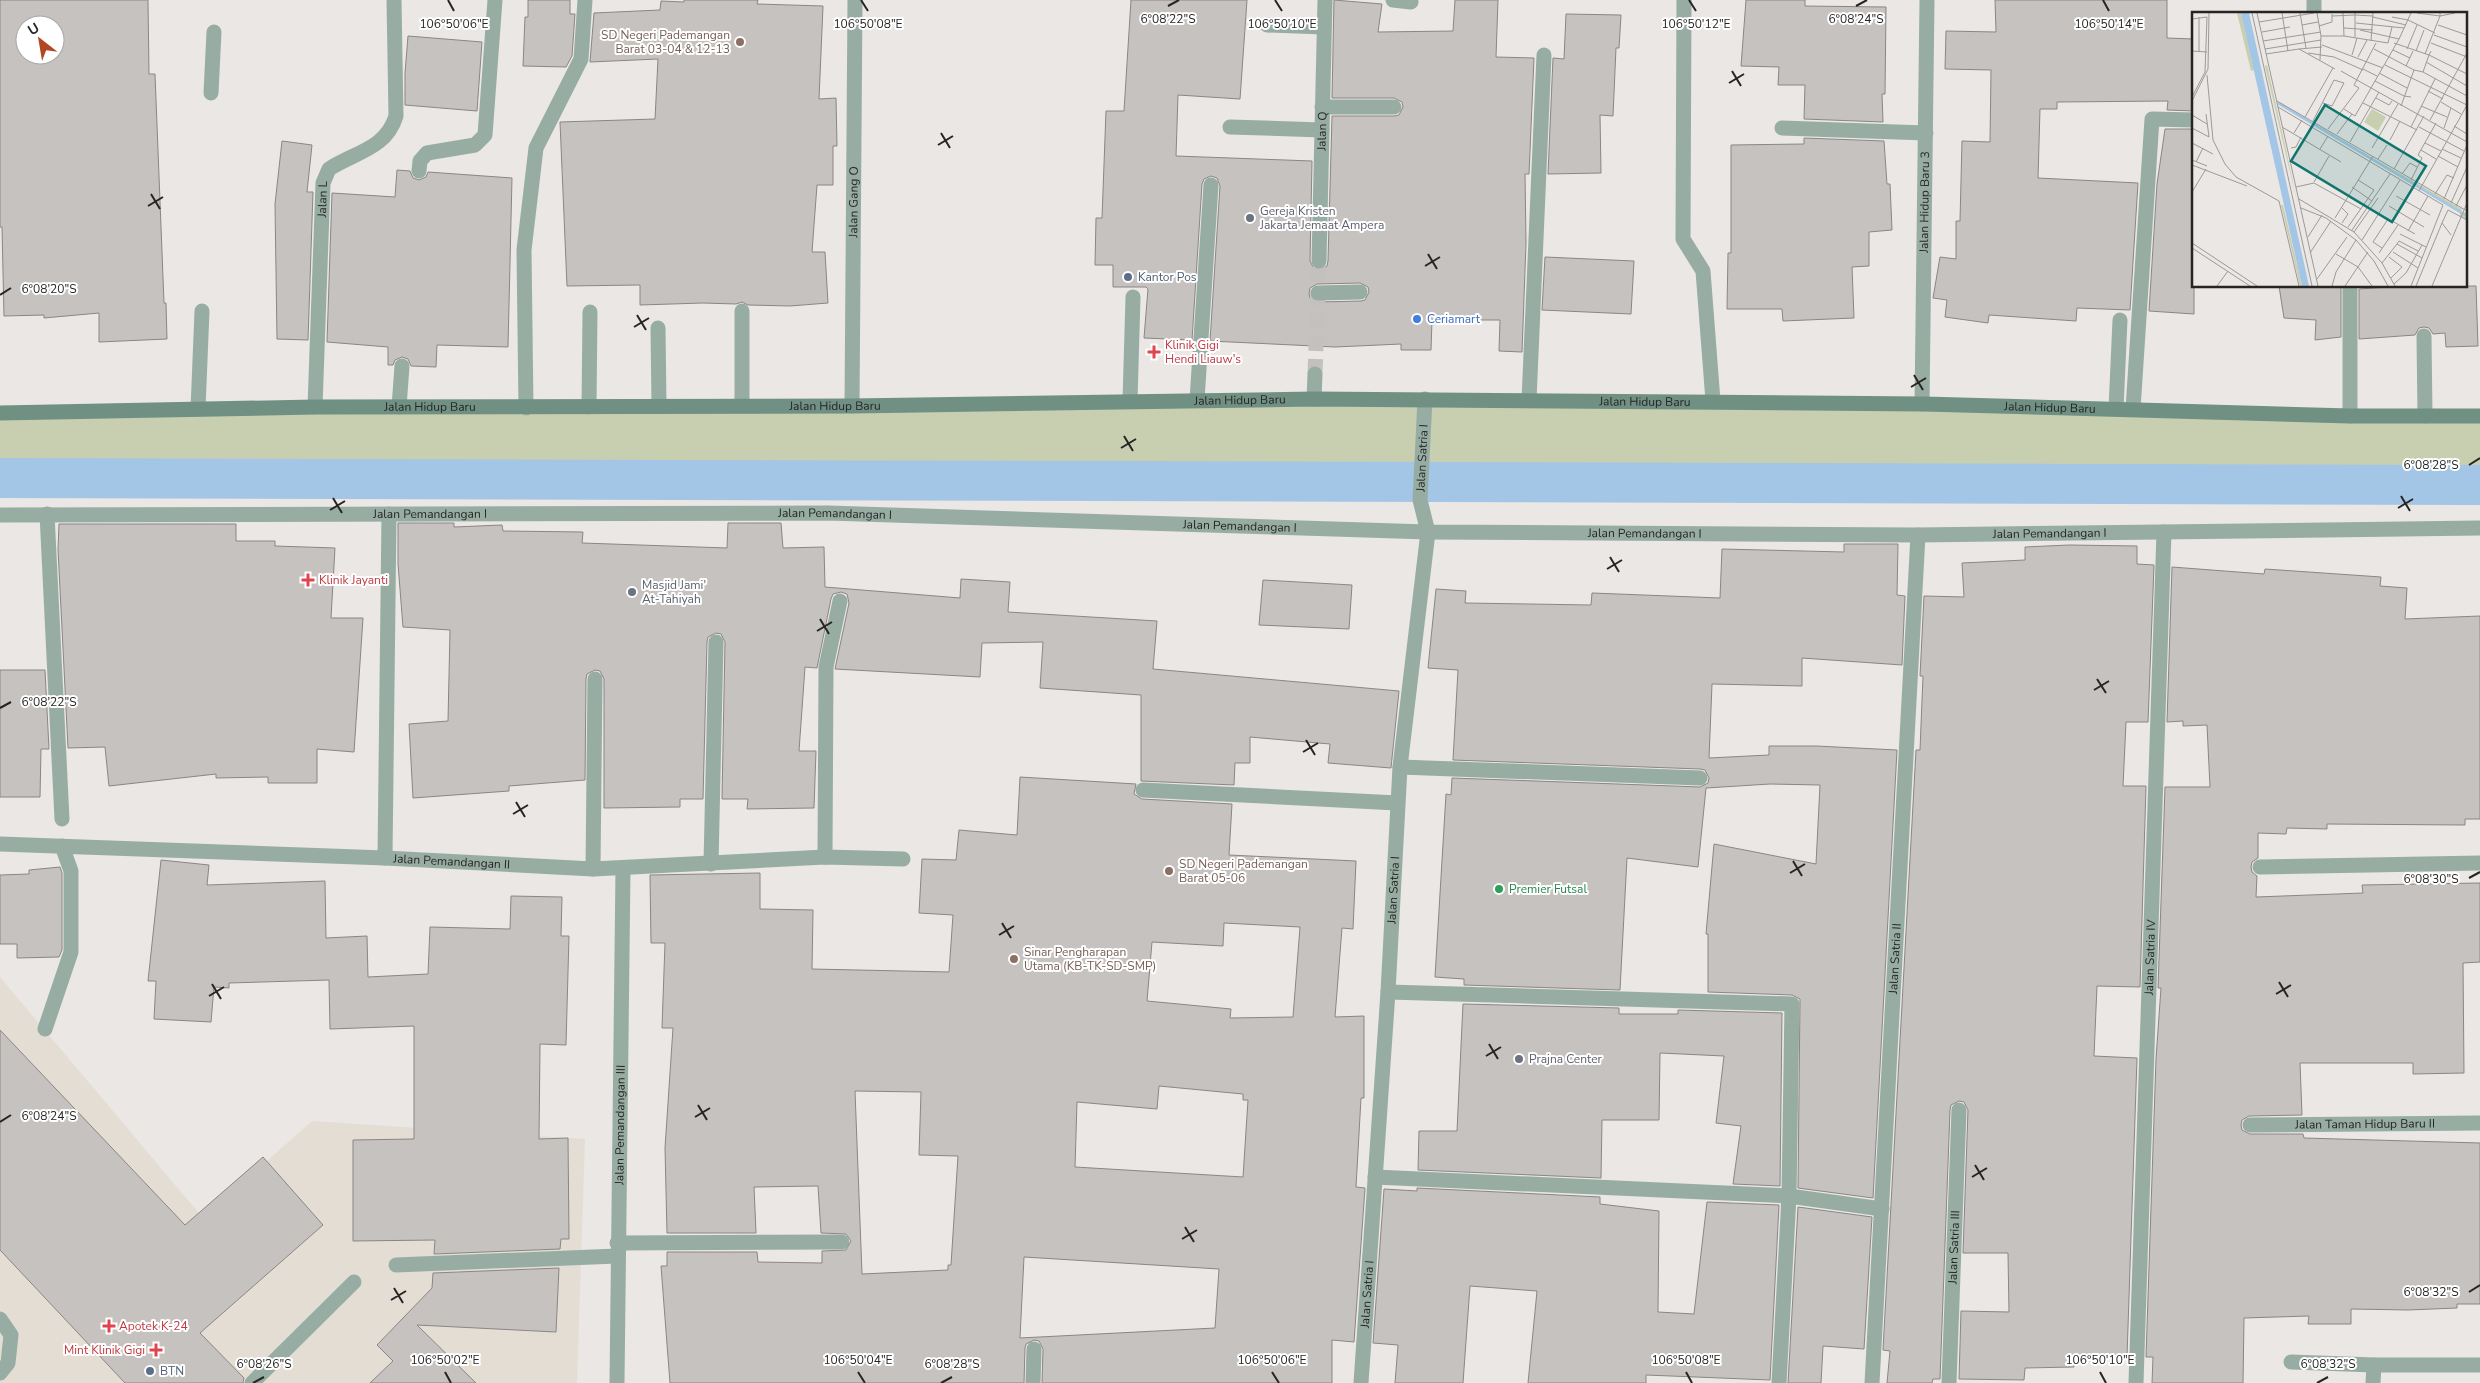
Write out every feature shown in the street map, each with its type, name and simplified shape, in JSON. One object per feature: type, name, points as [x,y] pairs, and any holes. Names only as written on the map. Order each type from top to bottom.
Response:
[{"type":"street","name":"Jalan L","points":[[315,407],[323,183],[329,169],[381,142],[392,129],[396,116],[394,0]]},
{"type":"street","points":[[419,171],[420,161],[426,153],[475,145],[485,135],[495,0]]},
{"type":"street","points":[[526,408],[524,250],[536,148],[581,59],[585,0]]},
{"type":"street","name":"Jalan Gang O","points":[[852,406],[855,0]]},
{"type":"street","name":"Jalan Q","points":[[1319,261],[1325,0]]},
{"type":"street","points":[[1393,0],[1411,2]]},
{"type":"street","points":[[1684,0],[1683,239],[1703,271],[1713,401]]},
{"type":"street","name":"Jalan Hidup Baru 3","points":[[1922,404],[1927,0]]},
{"type":"street","points":[[1267,25],[1324,27]]},
{"type":"street","points":[[211,93],[214,32]]},
{"type":"street","points":[[1529,400],[1544,55]]},
{"type":"street","points":[[1322,107],[1394,107]]},
{"type":"street","points":[[2133,409],[2152,119],[2192,120]]},
{"type":"street","points":[[1230,127],[1322,130]]},
{"type":"street","points":[[1782,128],[1926,132]]},
{"type":"street","points":[[1197,400],[1211,185]]},
{"type":"street","points":[[2350,288],[2350,416]]},
{"type":"street","points":[[1318,293],[1360,292]]},
{"type":"street","points":[[1130,401],[1133,297]]},
{"type":"street","points":[[198,409],[202,311]]},
{"type":"street","points":[[742,311],[742,406]]},
{"type":"street","points":[[589,407],[590,312]]},
{"type":"street","points":[[2116,408],[2120,320]]},
{"type":"street","points":[[658,328],[659,406]]},
{"type":"street","points":[[2424,336],[2425,416]]},
{"type":"street","points":[[399,407],[402,366]]},
{"type":"street","points":[[1314,399],[1316,374]]},
{"type":"street","name":"Jalan Hidup Baru","points":[[0,413],[315,407],[852,406],[1314,399],[1425,403],[1529,400],[1922,404],[2350,416],[2480,416]]},
{"type":"street","name":"Jalan Satria I","points":[[1361,1383],[1388,992],[1397,802],[1428,532],[1420,500],[1425,403]]},
{"type":"street","name":"Jalan Pemandangan I","points":[[0,515],[828,513],[1428,532],[1918,535],[2480,528]]},
{"type":"street","points":[[47,514],[62,819]]},
{"type":"street","points":[[385,858],[389,514]]},
{"type":"street","name":"Jalan Satria IV","points":[[2136,1383],[2164,532]]},
{"type":"street","name":"Jalan Satria II","points":[[1872,1383],[1918,535]]},
{"type":"street","points":[[825,857],[826,667],[840,601]]},
{"type":"street","points":[[711,864],[716,642]]},
{"type":"street","points":[[593,870],[595,679]]},
{"type":"street","points":[[1400,767],[1700,778]]},
{"type":"street","points":[[1143,790],[1397,802]]},
{"type":"street","name":"Jalan Pemandangan II","points":[[0,844],[385,858],[593,870],[825,857],[903,859]]},
{"type":"street","points":[[45,1029],[71,952],[71,871],[62,846]]},
{"type":"street","points":[[2260,867],[2480,864]]},
{"type":"street","name":"Jalan Pemandangan III","points":[[617,1383],[617,1250],[623,868]]},
{"type":"street","points":[[1388,992],[1792,1004],[1789,1196],[1779,1383]]},
{"type":"street","name":"Jalan Satria III","points":[[1950,1383],[1959,1110]]},
{"type":"street","name":"Jalan Taman Hidup Baru II","points":[[2250,1125],[2480,1123]]},
{"type":"street","points":[[1374,1177],[1789,1196],[1882,1209]]},
{"type":"street","points":[[396,1266],[617,1250],[842,1242]]},
{"type":"street","points":[[252,1383],[354,1282]]},
{"type":"street","points":[[0,1319],[11,1335],[8,1363],[0,1373]]},
{"type":"street","points":[[1033,1383],[1034,1348]]},
{"type":"street","points":[[2291,1362],[2374,1365],[2480,1365]]},
{"type":"street","points":[[2373,1383],[2374,1365]]},
{"type":"shaded area","points":[[0,977],[203,1218],[312,1121],[585,1139],[577,1383],[0,1383]]},
{"type":"green space","points":[[1005,401],[2480,414],[2480,485],[1522,482],[1201,485],[582,477],[0,477],[0,413]]},
{"type":"building","points":[[0,0],[148,0],[149,74],[155,74],[167,339],[99,342],[99,313],[44,318],[44,315],[4,316],[2,227],[0,227]]},
{"type":"building","points":[[528,0],[570,0],[570,14],[575,14],[572,56],[566,67],[523,66],[525,17],[528,17]]},
{"type":"building","points":[[684,0],[758,0],[757,4],[823,6],[819,99],[836,98],[837,146],[833,146],[833,185],[817,185],[812,252],[825,252],[828,303],[790,306],[748,305],[742,302],[736,304],[640,305],[640,285],[567,286],[560,122],[655,119],[658,59],[590,62],[594,13],[660,10],[661,1],[684,2]]},
{"type":"building","points":[[1131,0],[1247,0],[1240,99],[1178,95],[1176,156],[1312,161],[1310,261],[1314,269],[1319,270],[1327,266],[1328,261],[1332,116],[1394,116],[1399,115],[1403,107],[1402,102],[1394,98],[1332,98],[1334,0],[1382,4],[1378,32],[1453,31],[1455,0],[1498,0],[1496,57],[1534,58],[1529,174],[1525,174],[1526,243],[1522,352],[1499,351],[1500,320],[1432,320],[1431,350],[1401,350],[1401,344],[1335,347],[1210,341],[1220,186],[1217,178],[1211,176],[1204,179],[1202,184],[1192,340],[1144,338],[1148,289],[1146,287],[1113,287],[1113,265],[1095,265],[1096,218],[1102,218],[1106,111],[1124,111]],"holes":[[[1360,283],[1368,287],[1369,292],[1365,300],[1361,301],[1318,302],[1310,298],[1309,294],[1310,288],[1317,284]]]},
{"type":"building","points":[[1746,0],[1805,0],[1805,6],[1886,7],[1885,94],[1882,94],[1883,122],[1804,119],[1805,85],[1778,85],[1779,67],[1741,66]]},
{"type":"building","points":[[1995,0],[2167,0],[2167,38],[2192,39],[2192,111],[2167,110],[2168,101],[2057,102],[2057,109],[2040,109],[2038,178],[2138,183],[2130,310],[2077,308],[2076,321],[1989,315],[1988,323],[1945,317],[1947,300],[1933,298],[1940,257],[1956,259],[1956,221],[1960,221],[1962,141],[1990,142],[1991,70],[1945,69],[1946,31],[1996,32]]},
{"type":"building","points":[[1566,14],[1621,15],[1619,48],[1616,48],[1613,116],[1600,115],[1601,173],[1548,174],[1553,58],[1564,59]]},
{"type":"building","points":[[408,36],[482,42],[477,111],[405,105]]},
{"type":"building","points":[[2165,129],[2192,129],[2192,288],[2194,288],[2194,314],[2149,311],[2157,184]]},
{"type":"building","points":[[1804,138],[1884,141],[1887,184],[1890,184],[1892,230],[1869,232],[1869,266],[1852,267],[1854,318],[1783,321],[1782,309],[1727,309],[1728,253],[1731,253],[1731,145],[1804,144]]},
{"type":"building","points":[[282,141],[312,145],[307,192],[313,192],[308,340],[277,339],[275,204]]},
{"type":"building","points":[[397,170],[410,171],[413,178],[419,180],[426,177],[428,172],[512,178],[508,347],[437,345],[436,367],[411,366],[408,359],[402,357],[395,360],[393,365],[388,365],[388,347],[327,342],[332,193],[395,197]]},
{"type":"building","points":[[1545,257],[1634,261],[1631,314],[1542,310]]},
{"type":"building","points":[[2468,286],[2476,286],[2478,346],[2446,347],[2445,333],[2433,334],[2429,328],[2424,327],[2419,328],[2415,335],[2359,339],[2359,289],[2468,288]]},
{"type":"building","points":[[2279,288],[2341,288],[2341,337],[2315,340],[2316,320],[2284,318]]},
{"type":"building","points":[[398,523],[454,523],[454,527],[502,525],[503,531],[583,532],[582,543],[727,548],[728,523],[781,523],[783,548],[824,547],[825,587],[960,598],[961,579],[1010,582],[1008,612],[1157,621],[1153,669],[1399,691],[1391,768],[1328,763],[1330,744],[1250,737],[1250,763],[1235,763],[1234,785],[1141,781],[1141,695],[1040,688],[1043,642],[982,643],[980,677],[835,669],[849,603],[847,594],[841,592],[833,594],[831,599],[817,668],[805,667],[799,751],[816,751],[814,808],[747,809],[748,799],[722,799],[725,642],[721,634],[716,633],[708,637],[707,642],[703,799],[680,799],[680,807],[604,808],[604,679],[600,671],[595,670],[587,674],[586,679],[585,780],[509,786],[509,791],[413,798],[409,724],[448,721],[450,630],[403,627],[398,564]]},
{"type":"building","points":[[59,524],[236,524],[236,541],[275,541],[275,546],[335,548],[331,618],[363,618],[354,752],[317,749],[317,783],[268,783],[268,777],[216,778],[216,774],[109,786],[105,747],[68,748],[58,549]]},
{"type":"building","points":[[1844,544],[1898,544],[1897,595],[1905,596],[1902,665],[1802,658],[1802,686],[1712,684],[1709,758],[1769,755],[1769,746],[1897,750],[1873,1198],[1798,1188],[1800,999],[1792,995],[1708,992],[1708,934],[1706,934],[1714,844],[1816,864],[1820,785],[1770,784],[1706,788],[1698,867],[1627,858],[1620,990],[1464,985],[1464,979],[1435,977],[1446,794],[1451,795],[1452,778],[1700,787],[1708,783],[1709,778],[1705,770],[1700,769],[1453,760],[1458,670],[1428,668],[1436,589],[1466,591],[1465,603],[1591,605],[1592,593],[1720,598],[1722,549],[1844,552]]},
{"type":"building","points":[[2069,545],[2137,546],[2137,564],[2154,565],[2148,722],[2126,722],[2123,786],[2146,786],[2140,987],[2097,986],[2094,1056],[2137,1058],[2127,1357],[2073,1358],[2074,1367],[2025,1368],[2024,1380],[1959,1379],[1961,1311],[2009,1312],[2008,1253],[1963,1253],[1968,1110],[1964,1102],[1959,1101],[1951,1105],[1950,1110],[1940,1379],[1933,1379],[1932,1383],[1887,1383],[1890,1351],[1883,1350],[1916,750],[1920,750],[1923,676],[1920,676],[1924,596],[1964,597],[1962,563],[2025,560],[2025,547]]},
{"type":"building","points":[[2172,567],[2264,574],[2265,569],[2381,577],[2380,586],[2407,588],[2405,619],[2480,616],[2480,819],[2465,819],[2465,825],[2327,824],[2327,829],[2287,828],[2286,834],[2258,833],[2258,858],[2252,862],[2251,867],[2252,872],[2257,876],[2256,897],[2363,893],[2362,885],[2480,883],[2480,962],[2463,963],[2464,1073],[2413,1074],[2413,1063],[2300,1063],[2302,1115],[2249,1116],[2242,1120],[2241,1125],[2242,1130],[2250,1134],[2303,1134],[2304,1138],[2480,1143],[2480,1304],[2457,1304],[2457,1308],[2408,1310],[2351,1309],[2351,1324],[2308,1324],[2309,1316],[2244,1318],[2243,1383],[2152,1383],[2153,1357],[2146,1357],[2156,1059],[2161,988],[2158,988],[2165,787],[2210,787],[2207,725],[2183,726],[2183,721],[2167,722]]},
{"type":"building","points":[[1263,580],[1352,585],[1349,629],[1259,625]]},
{"type":"building","points":[[0,670],[45,670],[49,749],[41,749],[40,797],[0,797]]},
{"type":"building","points":[[1020,777],[1136,784],[1134,794],[1142,799],[1232,804],[1229,855],[1356,861],[1353,929],[1342,928],[1335,1017],[1364,1016],[1364,1098],[1361,1098],[1356,1187],[1365,1188],[1354,1342],[1332,1340],[1332,1383],[1042,1383],[1043,1349],[1039,1341],[1034,1340],[1026,1344],[1025,1348],[1024,1383],[670,1383],[661,1266],[667,1266],[667,1252],[757,1252],[758,1262],[822,1263],[822,1251],[846,1250],[851,1241],[846,1234],[821,1233],[818,1186],[754,1187],[756,1233],[667,1233],[665,1148],[673,1028],[662,1028],[665,943],[651,943],[650,875],[760,873],[760,909],[813,910],[812,969],[949,972],[953,915],[919,913],[922,859],[956,860],[959,830],[1017,835]],"holes":[[[1224,923],[1300,927],[1293,1017],[1230,1018],[1231,1009],[1147,1001],[1152,942],[1223,946]],[[1159,1086],[1243,1094],[1243,1100],[1248,1100],[1243,1177],[1075,1167],[1077,1102],[1157,1109]],[[855,1091],[921,1092],[919,1155],[958,1156],[951,1265],[948,1265],[948,1270],[862,1274]],[[1024,1257],[1219,1269],[1215,1328],[1020,1338]]]},
{"type":"building","points":[[161,860],[209,865],[207,885],[325,881],[326,938],[367,936],[368,977],[428,974],[430,927],[510,929],[511,896],[562,897],[561,936],[569,936],[566,1045],[540,1044],[539,1139],[568,1138],[569,1239],[561,1239],[560,1249],[434,1254],[435,1240],[353,1241],[353,1140],[414,1139],[414,1026],[330,1029],[329,980],[229,983],[229,988],[214,987],[211,1022],[154,1019],[156,981],[148,981]]},
{"type":"building","points":[[60,867],[62,873],[62,950],[59,957],[17,958],[17,944],[0,944],[0,875],[29,874],[29,870]]},
{"type":"building","points":[[1463,1004],[1619,1008],[1619,1014],[1678,1014],[1678,1010],[1782,1013],[1780,1186],[1733,1184],[1741,1126],[1716,1123],[1724,1056],[1660,1053],[1659,1120],[1602,1120],[1601,1178],[1418,1170],[1419,1131],[1457,1131]]},
{"type":"building","points":[[0,1030],[185,1225],[263,1157],[323,1225],[200,1333],[244,1378],[243,1383],[125,1383],[0,1250]]},
{"type":"building","points":[[1417,1188],[1600,1197],[1600,1204],[1659,1211],[1658,1312],[1694,1314],[1707,1202],[1779,1205],[1770,1380],[1646,1375],[1646,1383],[1528,1383],[1537,1291],[1470,1286],[1463,1383],[1395,1383],[1398,1345],[1373,1343],[1384,1189],[1417,1191]]},
{"type":"building","points":[[1798,1207],[1872,1217],[1864,1349],[1823,1346],[1821,1383],[1788,1383]]},
{"type":"building","points":[[559,1268],[556,1332],[417,1325],[476,1383],[370,1383],[393,1361],[377,1345],[432,1288],[433,1273]]},
{"type":"waterway","points":[[0,478],[2480,485]]},
{"type":"tunnel","points":[[1315,374],[1319,261]]},
{"type":"place","name":"SD Negeri Pademangan Barat 03-04 & 12-13","points":[[740,42]]},
{"type":"place","name":"Gereja Kristen Jakarta Jemaat Ampera","points":[[1250,218]]},
{"type":"place","name":"Kantor Pos","points":[[1128,277]]},
{"type":"place","name":"Ceriamart","points":[[1417,319]]},
{"type":"place","name":"Klinik Gigi Hendi Liauw's","points":[[1154,352]]},
{"type":"place","name":"Klinik Jayanti","points":[[308,580]]},
{"type":"place","name":"Masjid Jami' At-Tahiyah","points":[[632,592]]},
{"type":"place","name":"SD Negeri Pademangan Barat 05-06","points":[[1169,871]]},
{"type":"place","name":"Premier Futsal","points":[[1499,889]]},
{"type":"place","name":"Sinar Pengharapan Utama (KB-TK-SD-SMP)","points":[[1014,959]]},
{"type":"place","name":"Prajna Center","points":[[1519,1059]]},
{"type":"place","name":"Apotek K-24","points":[[109,1326]]},
{"type":"place","name":"Mint Klinik Gigi","points":[[156,1350]]},
{"type":"place","name":"BTN","points":[[150,1371]]}]
